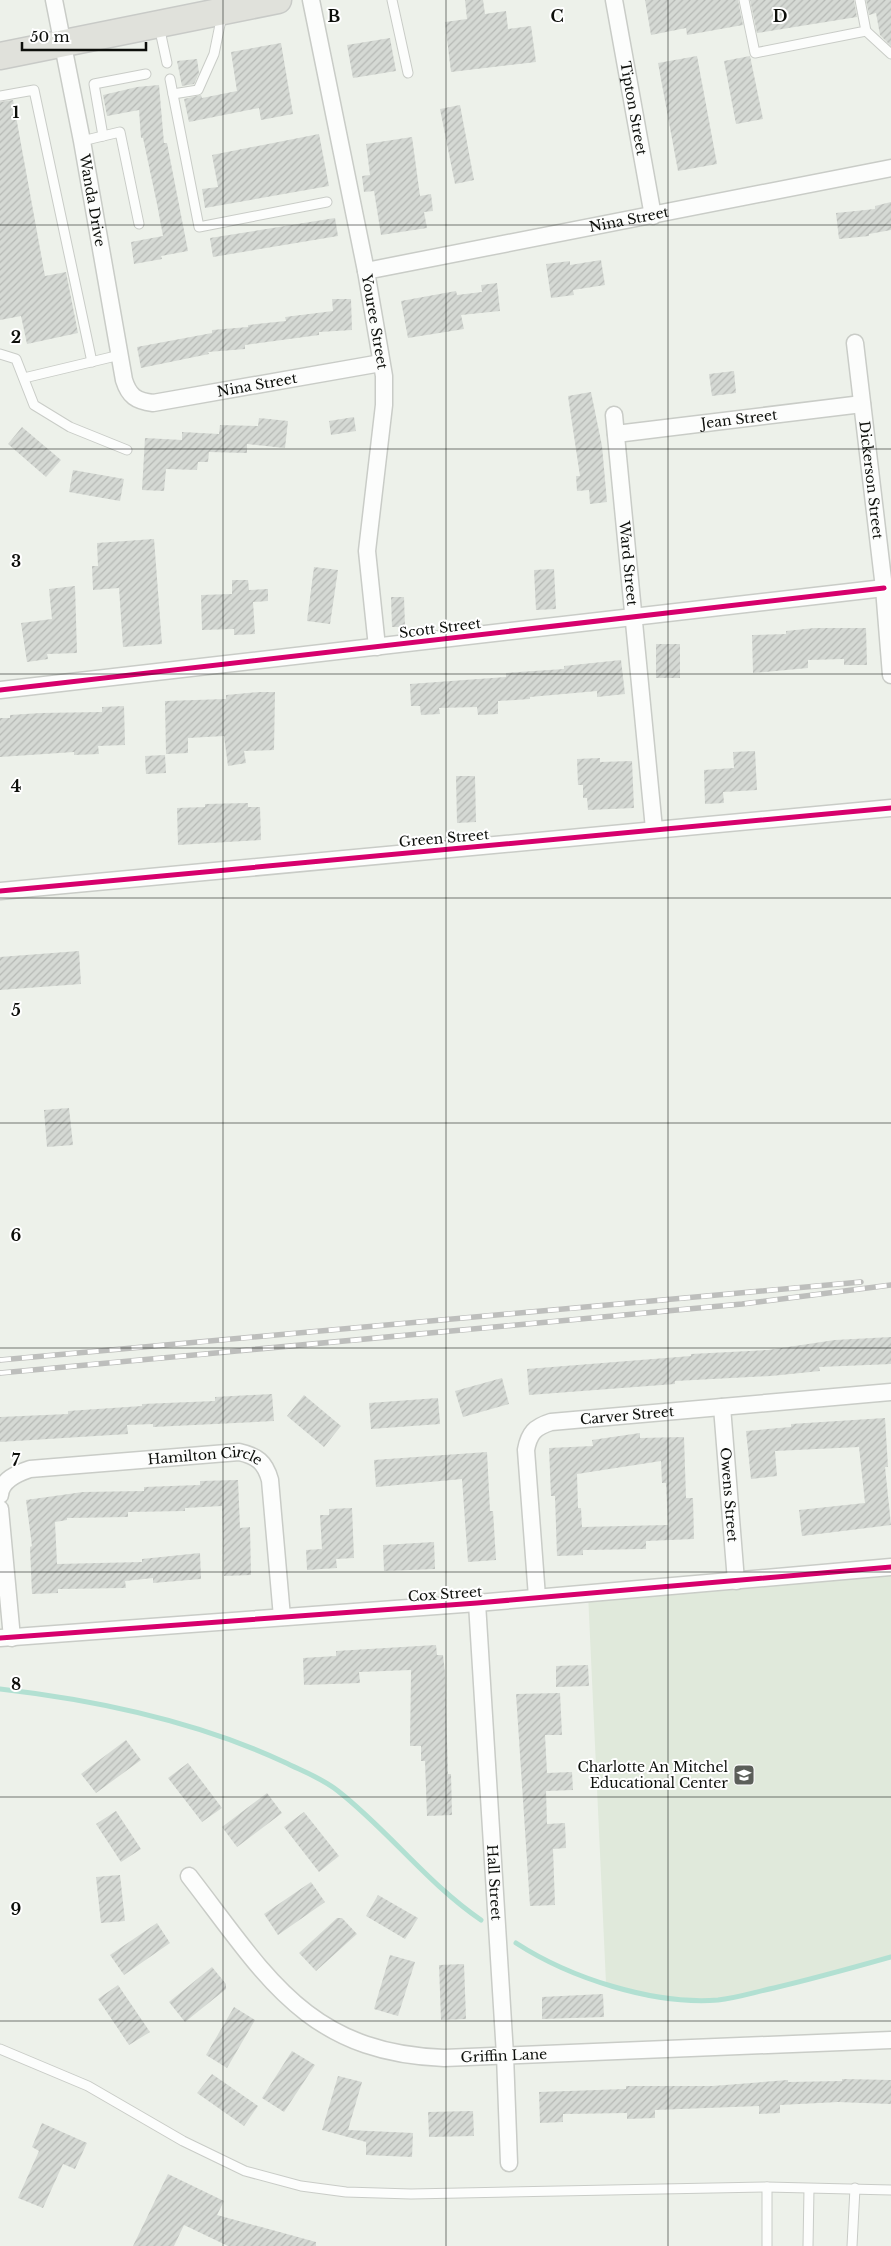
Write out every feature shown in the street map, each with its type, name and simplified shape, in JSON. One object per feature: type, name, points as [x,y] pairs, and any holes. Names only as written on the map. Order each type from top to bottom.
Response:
[{"type":"main road","points":[[0,56],[278,0]]},
{"type":"street","name":"Wanda Drive","points":[[54,0],[82,141],[120,356],[127,390],[133,398]]},
{"type":"street","name":"Youree Street","points":[[311,0],[366,271],[384,376],[384,405],[367,551],[377,647]]},
{"type":"street","name":"Tipton Street","points":[[614,0],[653,216]]},
{"type":"street","name":"Nina Street","points":[[366,271],[891,168]]},
{"type":"street","name":"Dickerson Street","points":[[855,343],[887,588],[891,675]]},
{"type":"street","name":"Nina Street","points":[[133,398],[141,402],[153,403],[381,363]]},
{"type":"street","name":"Jean Street","points":[[616,434],[862,404]]},
{"type":"street","name":"Ward Street","points":[[614,415],[654,829]]},
{"type":"street","name":"Scott Street","points":[[0,690],[887,588]]},
{"type":"street","name":"Green Street","points":[[0,891],[891,808]]},
{"type":"street","name":"Carver Street","points":[[537,1597],[526,1450],[528,1438],[533,1430],[551,1422],[891,1392]]},
{"type":"street","name":"Owens Street","points":[[722,1407],[736,1581]]},
{"type":"street","name":"Hamilton Circle","points":[[0,1494],[7,1480],[18,1473],[30,1469],[239,1452],[252,1455],[262,1462],[270,1480],[282,1618]]},
{"type":"street","points":[[0,1509],[6,1638]]},
{"type":"street","name":"Cox Street","points":[[6,1638],[477,1603],[891,1567]]},
{"type":"street","name":"Hall Street","points":[[477,1603],[506,2055],[509,2163]]},
{"type":"street","name":"Griffin Lane","points":[[189,1876],[272,1984],[310,2017],[330,2029],[370,2047],[418,2057],[891,2040]]},
{"type":"lane","points":[[392,0],[408,73]]},
{"type":"lane","points":[[744,0],[756,53],[866,31]]},
{"type":"lane","points":[[860,0],[866,31],[891,54]]},
{"type":"lane","points":[[173,94],[198,90],[214,54],[222,11]]},
{"type":"lane","points":[[158,23],[166,62]]},
{"type":"lane","points":[[103,136],[94,84],[146,74]]},
{"type":"lane","points":[[170,79],[199,227],[327,202]]},
{"type":"lane","points":[[0,96],[34,90],[92,362]]},
{"type":"lane","points":[[82,141],[120,132],[139,224]]},
{"type":"lane","points":[[0,354],[16,359],[34,406],[70,428],[127,450]]},
{"type":"lane","points":[[24,378],[120,356]]},
{"type":"lane","points":[[0,2049],[88,2086],[183,2141],[244,2171],[301,2186],[346,2192],[411,2194],[767,2187],[891,2190]]},
{"type":"lane","points":[[767,2187],[767,2246]]},
{"type":"lane","points":[[852,2246],[855,2188]]},
{"type":"lane","points":[[808,2246],[809,2189]]},
{"type":"shaded area","name":"Charlotte An Mitchel Educational Center","points":[[891,1567],[891,1957],[830,1975],[718,2000],[655,1996],[606,1983],[588,1593]]},
{"type":"building","points":[[465,0],[483,0],[485,14],[506,11],[508,29],[531,26],[536,62],[451,72],[445,22],[467,19]]},
{"type":"building","points":[[645,0],[738,0],[743,25],[687,35],[686,28],[651,35]]},
{"type":"building","points":[[750,0],[854,0],[857,17],[757,33]]},
{"type":"building","points":[[866,0],[891,0],[891,46],[880,35],[876,13],[869,15]]},
{"type":"building","points":[[390,38],[396,71],[353,78],[347,45]]},
{"type":"building","points":[[281,43],[293,114],[261,120],[259,108],[189,122],[184,99],[201,95],[202,98],[237,91],[231,52]]},
{"type":"building","points":[[697,56],[717,164],[678,171],[658,63]]},
{"type":"building","points":[[750,56],[763,119],[736,124],[724,61]]},
{"type":"building","points":[[197,59],[199,73],[194,84],[182,86],[177,61]]},
{"type":"building","points":[[159,85],[164,143],[167,143],[188,251],[161,256],[162,259],[134,264],[131,242],[163,236],[143,138],[141,138],[139,110],[107,116],[103,95],[137,87]]},
{"type":"building","points":[[13,100],[45,276],[66,272],[78,333],[27,344],[21,316],[0,320],[0,102]]},
{"type":"building","points":[[460,105],[474,180],[455,184],[440,109]]},
{"type":"building","points":[[319,134],[329,186],[205,208],[202,189],[218,187],[212,155]]},
{"type":"building","points":[[412,137],[420,196],[431,194],[433,211],[424,212],[427,228],[381,235],[374,191],[364,192],[362,176],[370,175],[366,144]]},
{"type":"building","points":[[891,202],[891,230],[869,234],[869,236],[839,239],[836,213],[875,209],[875,206]]},
{"type":"building","points":[[335,218],[338,236],[213,257],[210,238]]},
{"type":"building","points":[[601,260],[605,285],[573,290],[574,295],[551,298],[546,264],[570,261],[570,265]]},
{"type":"building","points":[[497,283],[500,311],[461,315],[464,329],[408,338],[401,301],[456,291],[457,295],[482,292],[481,285]]},
{"type":"building","points":[[332,299],[351,299],[352,330],[319,332],[319,335],[245,345],[245,349],[208,352],[209,354],[141,368],[137,347],[212,333],[212,330],[248,327],[248,325],[286,321],[285,317],[333,311]]},
{"type":"building","points":[[734,371],[736,393],[712,396],[709,374]]},
{"type":"building","points":[[591,392],[602,446],[607,502],[590,504],[589,490],[577,491],[576,476],[580,476],[568,396]]},
{"type":"building","points":[[354,417],[356,431],[331,435],[329,421]]},
{"type":"building","points":[[259,418],[288,421],[285,448],[247,444],[247,453],[209,452],[208,462],[198,462],[197,470],[166,469],[164,491],[142,490],[145,438],[182,440],[182,432],[219,434],[220,425],[258,426]]},
{"type":"building","points":[[22,427],[61,460],[46,477],[8,444]]},
{"type":"building","points":[[73,470],[124,479],[120,501],[69,492]]},
{"type":"building","points":[[154,539],[162,644],[123,647],[119,588],[93,590],[92,566],[98,566],[97,543]]},
{"type":"building","points":[[314,567],[338,570],[330,624],[307,621]]},
{"type":"building","points":[[554,569],[556,609],[536,610],[534,570]]},
{"type":"building","points":[[232,580],[248,580],[249,590],[268,589],[268,601],[253,602],[255,634],[234,635],[234,629],[202,630],[201,595],[232,594]]},
{"type":"building","points":[[75,586],[77,653],[47,654],[48,659],[27,662],[21,623],[52,619],[49,589]]},
{"type":"building","points":[[391,597],[404,597],[405,627],[392,627]]},
{"type":"building","points":[[815,628],[866,628],[867,665],[844,665],[844,659],[808,660],[808,668],[753,673],[752,635],[786,634],[786,631]]},
{"type":"building","points":[[656,644],[680,644],[680,678],[656,678]]},
{"type":"building","points":[[621,660],[625,694],[597,697],[597,691],[498,701],[498,714],[478,715],[477,707],[439,708],[440,714],[421,715],[420,706],[411,706],[410,684],[506,677],[506,673],[564,669],[564,666]]},
{"type":"building","points":[[275,692],[274,750],[244,751],[246,763],[228,766],[224,736],[188,738],[188,753],[166,754],[165,701],[226,699],[226,695]]},
{"type":"building","points":[[124,706],[125,745],[98,746],[99,754],[74,755],[74,752],[0,757],[0,718],[10,718],[10,715],[41,713],[102,712],[102,707]]},
{"type":"building","points":[[755,751],[757,790],[723,792],[724,803],[705,804],[704,770],[734,768],[733,752]]},
{"type":"building","points":[[165,755],[166,773],[146,774],[145,756]]},
{"type":"building","points":[[600,758],[600,762],[632,761],[634,808],[588,810],[587,798],[583,798],[583,785],[578,785],[577,759]]},
{"type":"building","points":[[456,776],[475,776],[476,822],[457,823]]},
{"type":"building","points":[[248,803],[248,807],[260,807],[261,840],[178,845],[177,808],[205,807],[205,804]]},
{"type":"building","points":[[79,951],[81,984],[0,990],[0,957]]},
{"type":"building","points":[[69,1108],[73,1145],[47,1147],[44,1110]]},
{"type":"building","points":[[891,1337],[891,1364],[819,1367],[820,1371],[771,1376],[675,1381],[675,1384],[529,1395],[527,1369],[691,1356],[691,1354],[768,1350],[835,1340]]},
{"type":"building","points":[[502,1378],[509,1404],[463,1417],[455,1391]]},
{"type":"building","points":[[272,1394],[274,1421],[153,1427],[153,1424],[127,1425],[128,1434],[0,1442],[0,1417],[68,1414],[68,1411],[142,1406],[142,1404],[215,1401],[215,1397]]},
{"type":"building","points":[[304,1395],[341,1426],[324,1447],[287,1416]]},
{"type":"building","points":[[438,1398],[440,1424],[371,1429],[369,1403]]},
{"type":"building","points":[[885,1418],[888,1467],[885,1467],[891,1525],[802,1536],[799,1510],[865,1503],[859,1447],[775,1451],[777,1476],[751,1479],[746,1431],[791,1427],[791,1424]]},
{"type":"building","points":[[640,1433],[640,1438],[684,1437],[686,1498],[693,1498],[694,1539],[646,1541],[646,1549],[583,1550],[583,1555],[557,1556],[555,1496],[551,1496],[549,1448],[593,1446],[592,1440]],"holes":[[[661,1461],[662,1483],[666,1483],[668,1525],[582,1527],[581,1508],[578,1508],[577,1474]]]},
{"type":"building","points":[[487,1452],[490,1511],[493,1511],[496,1560],[468,1562],[462,1479],[376,1487],[374,1460]]},
{"type":"building","points":[[238,1480],[240,1528],[250,1527],[251,1575],[224,1576],[222,1506],[185,1508],[185,1511],[128,1512],[128,1517],[67,1518],[67,1520],[55,1522],[57,1564],[142,1562],[142,1559],[200,1553],[201,1579],[153,1583],[153,1578],[125,1581],[126,1588],[58,1589],[58,1593],[32,1594],[30,1547],[32,1546],[26,1500],[83,1492],[144,1491],[144,1487],[200,1485],[200,1481]]},
{"type":"building","points":[[352,1508],[354,1558],[336,1559],[337,1568],[307,1570],[306,1550],[322,1549],[320,1515],[329,1515],[329,1509]]},
{"type":"building","points":[[434,1542],[435,1569],[384,1571],[383,1545]]},
{"type":"building","points":[[436,1645],[437,1655],[443,1655],[445,1673],[448,1774],[451,1774],[452,1815],[427,1816],[425,1761],[421,1761],[421,1746],[410,1746],[411,1670],[359,1672],[360,1683],[304,1685],[303,1658],[336,1656],[336,1651]]},
{"type":"building","points":[[588,1665],[589,1686],[556,1687],[556,1666]]},
{"type":"building","points":[[560,1693],[562,1735],[545,1735],[547,1773],[572,1772],[573,1790],[546,1791],[547,1824],[565,1823],[566,1848],[553,1849],[555,1905],[530,1906],[516,1694]]},
{"type":"building","points":[[126,1740],[141,1760],[96,1793],[81,1774]]},
{"type":"building","points":[[188,1763],[222,1808],[202,1822],[168,1778]]},
{"type":"building","points":[[267,1793],[282,1813],[237,1847],[222,1827]]},
{"type":"building","points":[[116,1811],[141,1849],[121,1862],[96,1824]]},
{"type":"building","points":[[304,1812],[339,1856],[319,1872],[284,1827]]},
{"type":"building","points":[[120,1875],[125,1921],[101,1923],[96,1877]]},
{"type":"building","points":[[311,1882],[325,1902],[278,1935],[264,1914]]},
{"type":"building","points":[[378,1895],[418,1918],[405,1939],[366,1916]]},
{"type":"building","points":[[337,1918],[342,1918],[357,1934],[316,1971],[299,1953]]},
{"type":"building","points":[[157,1923],[170,1943],[124,1975],[110,1955]]},
{"type":"building","points":[[390,1955],[415,1962],[398,2016],[374,2009]]},
{"type":"building","points":[[464,1964],[466,2019],[441,2020],[439,1965]]},
{"type":"building","points":[[212,1967],[226,1984],[226,1989],[185,2022],[169,2002]]},
{"type":"building","points":[[118,1985],[150,2032],[129,2045],[98,1999]]},
{"type":"building","points":[[603,1994],[604,2017],[542,2019],[542,1997]]},
{"type":"building","points":[[234,2007],[255,2020],[227,2068],[206,2055]]},
{"type":"building","points":[[292,2051],[315,2065],[284,2112],[262,2098]]},
{"type":"building","points":[[212,2074],[258,2106],[244,2126],[197,2093]]},
{"type":"building","points":[[338,2076],[362,2082],[348,2130],[413,2133],[412,2157],[366,2155],[366,2142],[322,2130]]},
{"type":"building","points":[[842,2079],[891,2080],[891,2104],[838,2102],[780,2105],[780,2113],[759,2114],[759,2106],[655,2110],[655,2118],[627,2119],[627,2113],[563,2114],[563,2122],[540,2123],[539,2092],[626,2089],[626,2086],[713,2086],[788,2080],[788,2082],[842,2081]]},
{"type":"building","points":[[473,2111],[474,2136],[429,2137],[428,2112]]},
{"type":"building","points":[[42,2123],[87,2143],[75,2169],[63,2164],[43,2208],[18,2198],[39,2151],[32,2147]]},
{"type":"building","points":[[168,2174],[224,2201],[217,2215],[316,2242],[316,2246],[228,2246],[184,2225],[174,2246],[133,2246]]},
{"type":"waterway","points":[[0,1689],[72,1699],[145,1714],[216,1735],[312,1775],[332,1786],[356,1806],[443,1890],[481,1920]]},
{"type":"waterway","points":[[516,1943],[538,1956],[587,1978],[640,1993],[693,2000],[718,2000],[739,1996],[891,1957]]},
{"type":"railway","points":[[0,1360],[861,1282]]},
{"type":"railway","points":[[0,1373],[742,1304],[891,1285]]},
{"type":"cycle path","points":[[0,690],[884,588]]},
{"type":"cycle path","points":[[0,891],[891,808]]},
{"type":"cycle path","points":[[0,1638],[477,1603],[891,1567]]},
{"type":"place","name":"Charlotte An Mitchel Educational Center","points":[[744,1775]]}]
